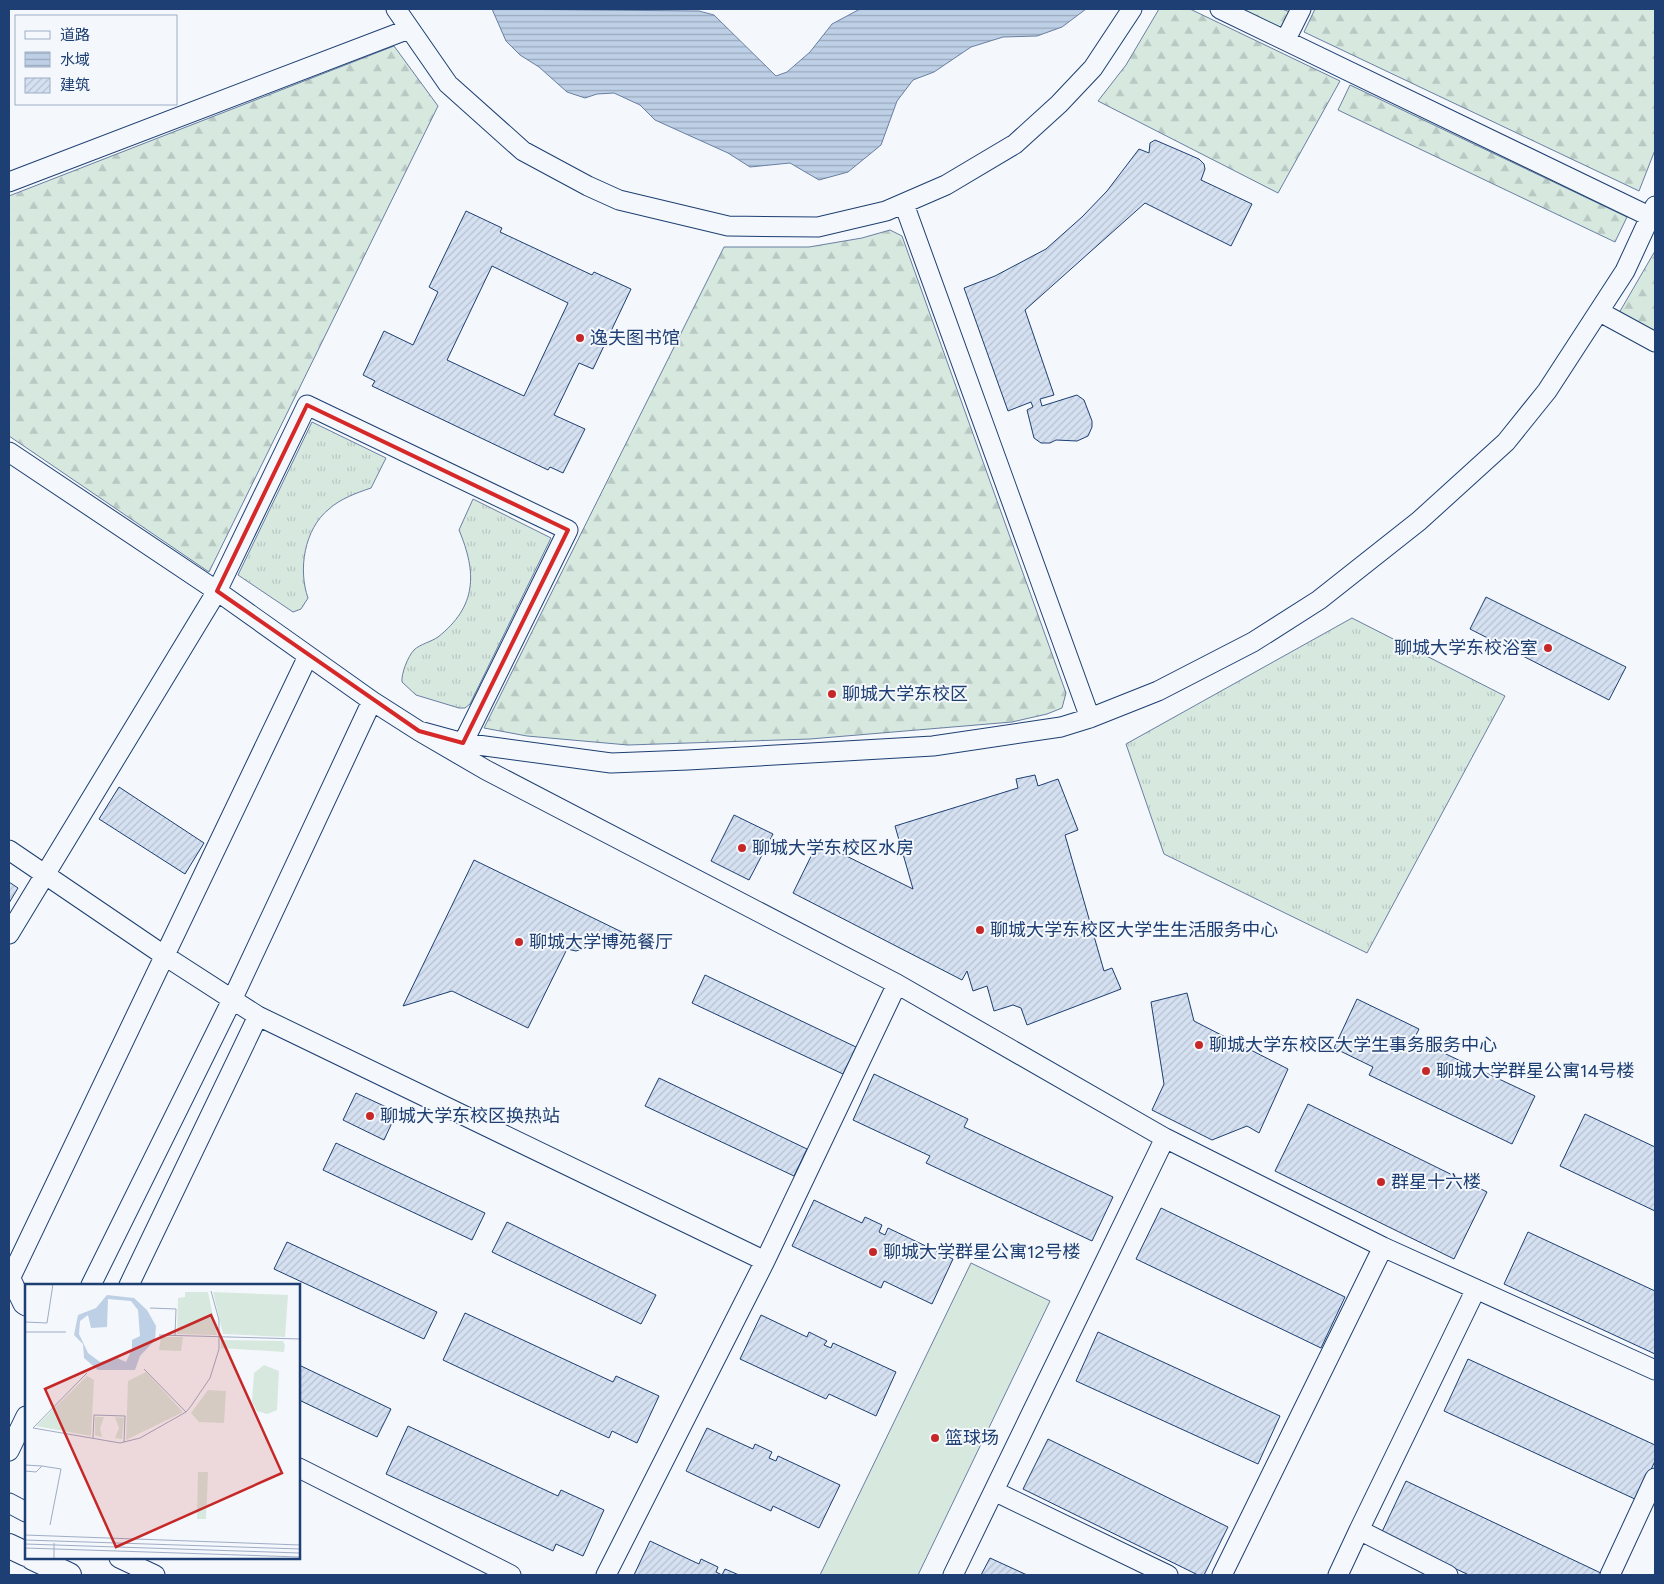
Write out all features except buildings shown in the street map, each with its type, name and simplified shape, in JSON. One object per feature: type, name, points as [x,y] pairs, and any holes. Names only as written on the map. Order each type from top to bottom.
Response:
[{"type":"main road","points":[[9,1546],[25,1554]]},
{"type":"main road","points":[[35,1559],[69,1575]]},
{"type":"street","points":[[396,9],[448,84],[523,151],[588,186],[619,200],[728,226],[818,227],[886,212],[946,185],[1015,144],[1059,104],[1093,68],[1132,9]]},
{"type":"street","points":[[419,731],[463,743],[497,746],[611,763],[933,746],[1061,727],[1090,718],[1158,691],[1253,642],[1319,600],[1419,521],[1506,442],[1547,391],[1625,271],[1654,214],[1220,9]]},
{"type":"street","points":[[1286,39],[1301,9]]},
{"type":"street","points":[[9,182],[409,29]]},
{"type":"street","points":[[904,204],[1090,718]]},
{"type":"street","points":[[1600,312],[1655,342]]},
{"type":"street","points":[[9,934],[217,591],[307,404],[568,530],[463,743]]},
{"type":"street","points":[[9,452],[217,591],[372,701],[486,770],[897,984],[1166,1138],[1383,1247],[1655,1370]]},
{"type":"street","points":[[25,1305],[9,1277],[308,656]]},
{"type":"street","points":[[92,1284],[232,1000],[372,701]]},
{"type":"street","points":[[486,770],[497,746]]},
{"type":"street","points":[[9,850],[165,956],[258,1016],[765,1261]]},
{"type":"street","points":[[606,1575],[765,1261],[897,984]]},
{"type":"street","points":[[129,1284],[258,1016]]},
{"type":"street","points":[[953,1575],[1166,1138]]},
{"type":"street","points":[[1222,1575],[1383,1247]]},
{"type":"street","points":[[1338,1575],[1476,1290]]},
{"type":"street","points":[[9,1452],[25,1418]]},
{"type":"street","points":[[300,1469],[511,1575]]},
{"type":"street","points":[[1610,1575],[1655,1478]]},
{"type":"street","points":[[994,1491],[1168,1575]]},
{"type":"street","points":[[9,1504],[25,1512]]},
{"type":"street","points":[[1359,1530],[1448,1575]]},
{"type":"street","points":[[121,1559],[155,1575]]},
{"type":"highlighted area","points":[[307,405],[568,530],[463,743],[419,731],[217,591]]},
{"type":"green space","points":[[1159,9],[1190,9],[1340,81],[1278,193],[1098,101],[1126,65]]},
{"type":"green space","points":[[1236,9],[1282,9],[1290,12],[1282,30]]},
{"type":"green space","points":[[1315,9],[1655,9],[1655,150],[1639,191],[1304,32]]},
{"type":"green space","points":[[394,46],[438,106],[209,572],[9,436],[9,196]]},
{"type":"green space","points":[[1350,85],[1627,217],[1615,242],[1338,110]]},
{"type":"green space","points":[[890,230],[902,236],[1066,693],[1062,708],[1047,714],[1012,722],[810,739],[628,745],[527,736],[484,728],[724,247],[809,247],[862,238]]},
{"type":"green space","points":[[1655,251],[1655,332],[1619,313]]},
{"type":"green space","points":[[312,422],[386,458],[371,488],[333,505],[314,527],[305,550],[304,575],[308,598],[301,609],[293,612],[238,575]]},
{"type":"green space","points":[[473,499],[551,538],[470,704],[465,708],[459,708],[416,695],[402,682],[402,679],[407,661],[414,650],[438,637],[451,625],[467,601],[471,575],[469,560],[459,530]]},
{"type":"green space","points":[[1352,618],[1505,696],[1367,953],[1164,854],[1126,744]]},
{"type":"green space","name":"篮球场","points":[[971,1263],[1050,1301],[918,1575],[820,1575]]},
{"type":"water","points":[[492,9],[699,11],[714,15],[776,76],[787,72],[810,52],[832,24],[860,9],[1086,9],[1062,27],[1037,36],[1003,37],[971,47],[934,72],[913,80],[897,101],[881,145],[848,172],[819,180],[790,163],[750,167],[728,153],[655,120],[640,105],[614,93],[597,94],[585,98],[567,92],[539,67],[520,55],[506,41]]},
{"type":"place","name":"逸夫图书馆","points":[[580,338]]},
{"type":"place","name":"聊城大学东校浴室","points":[[1548,648]]},
{"type":"place","name":"聊城大学东校区","points":[[832,694]]},
{"type":"place","name":"聊城大学东校区水房","points":[[742,848]]},
{"type":"place","name":"聊城大学东校区大学生生活服务中心","points":[[980,930]]},
{"type":"place","name":"聊城大学博苑餐厅","points":[[519,942]]},
{"type":"place","name":"聊城大学东校区大学生事务服务中心","points":[[1199,1045]]},
{"type":"place","name":"聊城大学群星公寓14号楼","points":[[1426,1071]]},
{"type":"place","name":"聊城大学东校区换热站","points":[[370,1116]]},
{"type":"place","name":"群星十六楼","points":[[1381,1182]]},
{"type":"place","name":"聊城大学群星公寓12号楼","points":[[873,1252]]},
{"type":"place","name":"篮球场","points":[[935,1438]]}]
